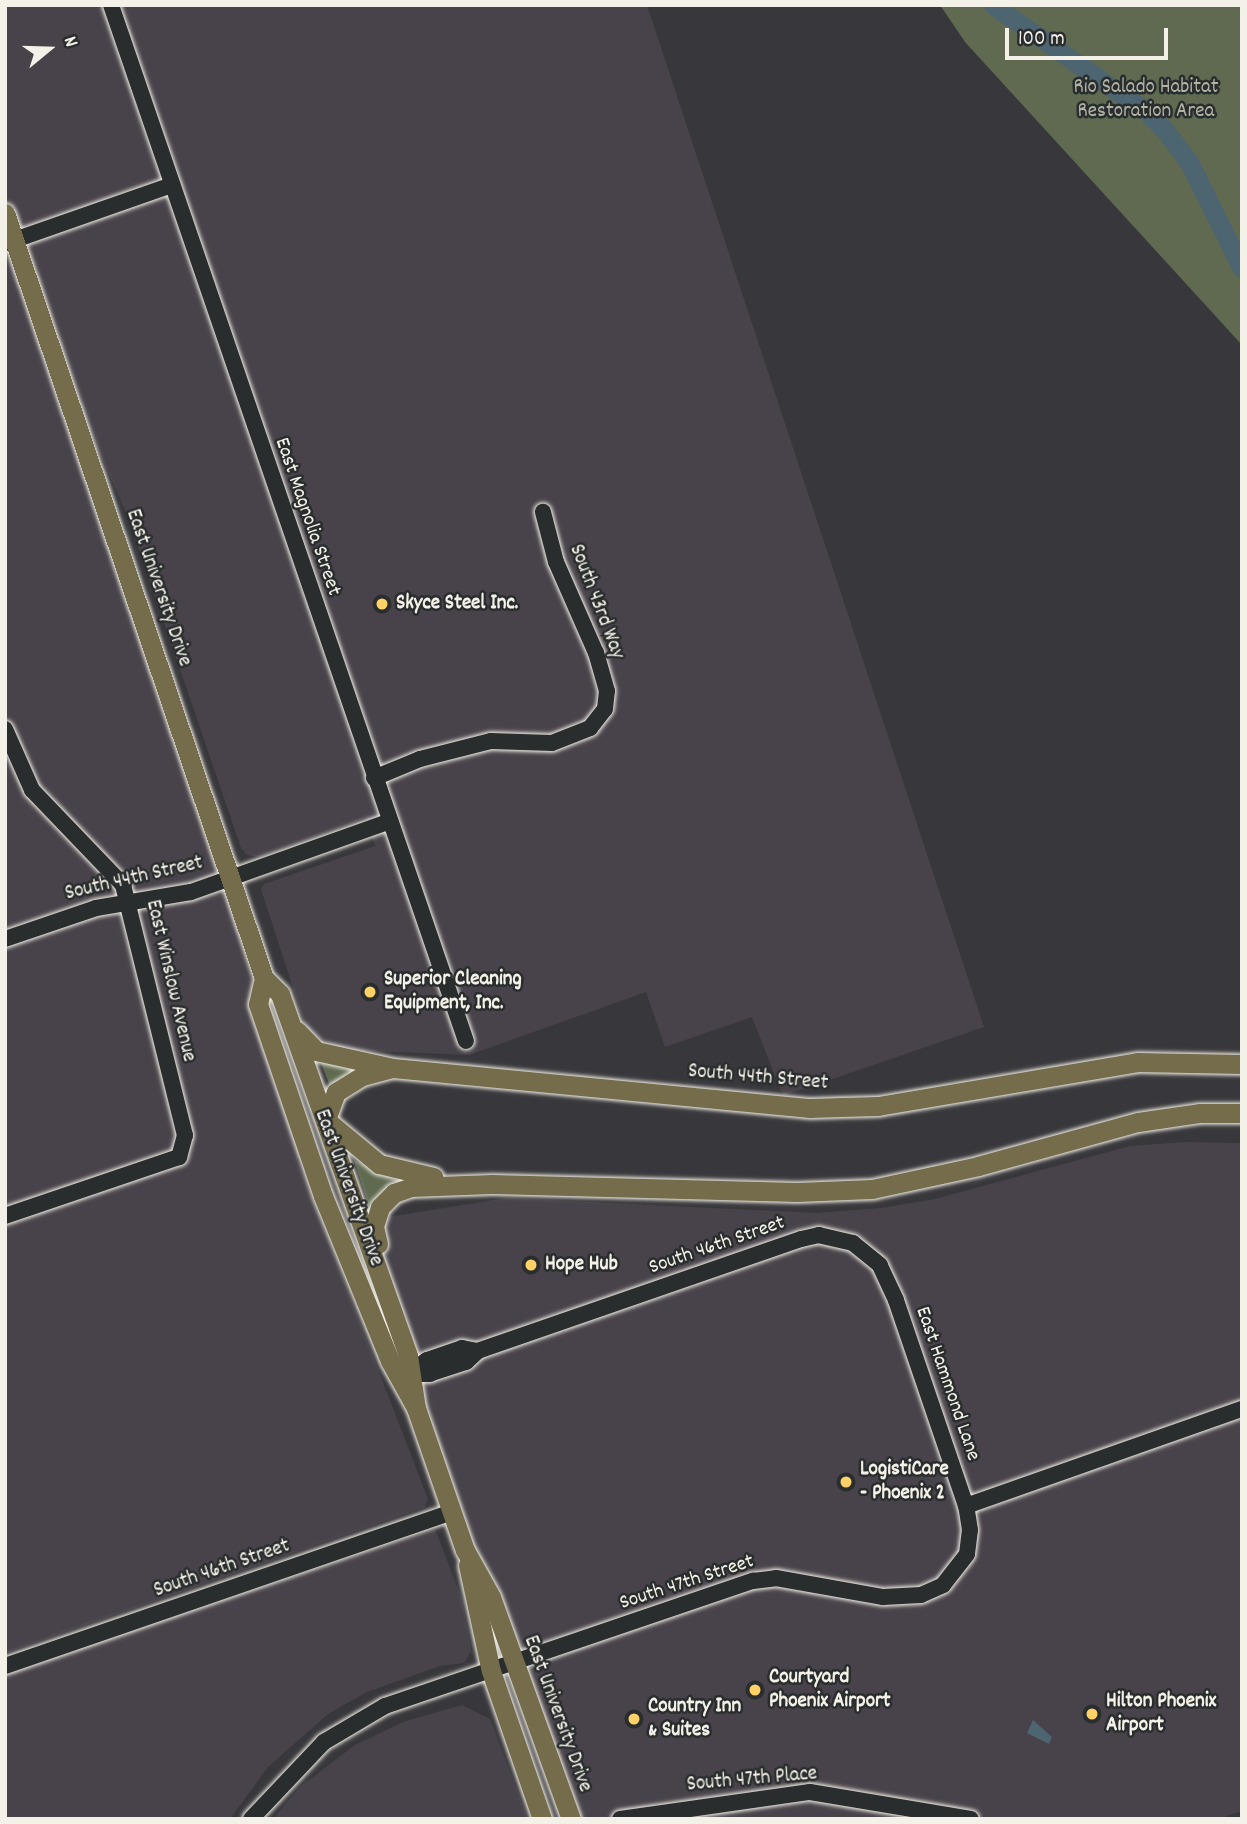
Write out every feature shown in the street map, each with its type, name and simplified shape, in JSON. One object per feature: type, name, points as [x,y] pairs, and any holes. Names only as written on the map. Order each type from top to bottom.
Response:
[{"type":"main road","name":"East University Drive","points":[[5,213],[10,242],[233,877],[264,978],[281,994],[326,1120],[416,1408],[465,1550],[491,1671],[542,1819]]},
{"type":"main road","name":"East University Drive","points":[[264,978],[258,1004],[341,1243],[406,1369]]},
{"type":"main road","name":"South 44th Street","points":[[289,1019],[316,1051],[393,1068],[810,1108],[878,1105],[1137,1062],[1242,1064]]},
{"type":"main road","points":[[326,1120],[331,1098],[342,1087],[393,1068]]},
{"type":"main road","points":[[406,1369],[396,1296],[375,1233],[375,1216],[387,1198],[401,1189],[492,1184],[797,1192],[872,1189],[966,1169],[1138,1122],[1200,1113],[1242,1113]]},
{"type":"main road","points":[[301,1129],[326,1120]]},
{"type":"main road","points":[[326,1120],[379,1164],[418,1175],[492,1184]]},
{"type":"main road","name":"East University Drive","points":[[465,1550],[491,1597],[571,1819]]},
{"type":"main road","points":[[516,1746],[558,1819]]},
{"type":"street","name":"East Magnolia Street","points":[[111,5],[388,822],[466,1041]]},
{"type":"street","points":[[10,242],[172,185]]},
{"type":"street","name":"South 43rd Way","points":[[374,778],[420,758],[491,741],[552,743],[590,728],[605,709],[607,691],[597,653],[556,562],[543,512]]},
{"type":"street","name":"East Winslow Avenue","points":[[5,729],[32,790],[118,877],[131,902],[185,1135],[179,1157],[5,1216]]},
{"type":"street","points":[[233,877],[388,822]]},
{"type":"street","name":"South 44th Street","points":[[5,939],[96,908],[154,901],[233,877]]},
{"type":"street","name":"South 46th Street","points":[[406,1369],[462,1348],[478,1351],[801,1239],[819,1235],[853,1243]]},
{"type":"street","name":"East Hammond Lane","points":[[853,1243],[886,1275],[965,1506],[970,1530],[967,1554]]},
{"type":"street","points":[[965,1506],[1242,1409]]},
{"type":"street","name":"South 46th Street","points":[[5,1666],[452,1512]]},
{"type":"street","name":"South 47th Street","points":[[251,1819],[324,1742],[385,1706],[752,1581],[776,1578],[883,1597],[921,1595],[943,1585],[967,1554]]},
{"type":"street","name":"South 47th Place","points":[[620,1819],[810,1792],[861,1797],[971,1819]]},
{"type":"shaded area","points":[[5,5],[647,5],[984,1027],[783,1096],[752,1017],[665,1047],[646,992],[469,1055],[344,1050],[307,1031],[261,889],[264,884],[375,846],[366,818],[260,857],[247,855],[241,848],[128,517],[12,255],[224,880],[258,1004],[310,1155],[297,1159],[428,1499],[425,1507],[5,1653]]},
{"type":"shaded area","points":[[1185,1142],[1242,1143],[1242,1811],[1218,1819],[571,1819],[452,1512],[375,1233],[376,1219],[506,1198],[817,1213],[881,1208],[935,1199],[1130,1146]]},
{"type":"shaded area","points":[[435,1529],[462,1599],[471,1651],[464,1663],[440,1666],[367,1692],[328,1714],[268,1767],[230,1819],[5,1819],[5,1674]]},
{"type":"shaded area","points":[[462,1705],[490,1719],[528,1819],[273,1819],[301,1786],[355,1745],[403,1722]]},
{"type":"green space","name":"Rio Salado Habitat Restoration Area","points":[[940,5],[1242,5],[1242,345],[965,42]]},
{"type":"green space","points":[[319,1058],[356,1069],[330,1086]]},
{"type":"green space","points":[[354,1160],[398,1181],[372,1207],[369,1206]]},
{"type":"water","points":[[1033,1720],[1052,1737],[1049,1744],[1027,1733]]},
{"type":"waterway","points":[[993,5],[1147,112],[1164,129],[1189,162],[1242,269]]},
{"type":"place","name":"Skyce Steel Inc.","points":[[382,604]]},
{"type":"place","name":"Superior Cleaning Equipment, Inc.","points":[[370,992]]},
{"type":"place","name":"Hope Hub","points":[[531,1265]]},
{"type":"place","name":"LogistiCare - Phoenix 2","points":[[846,1482]]},
{"type":"place","name":"Courtyard Phoenix Airport","points":[[755,1690]]},
{"type":"place","name":"Hilton Phoenix Airport","points":[[1092,1714]]},
{"type":"place","name":"Country Inn & Suites","points":[[634,1719]]}]
